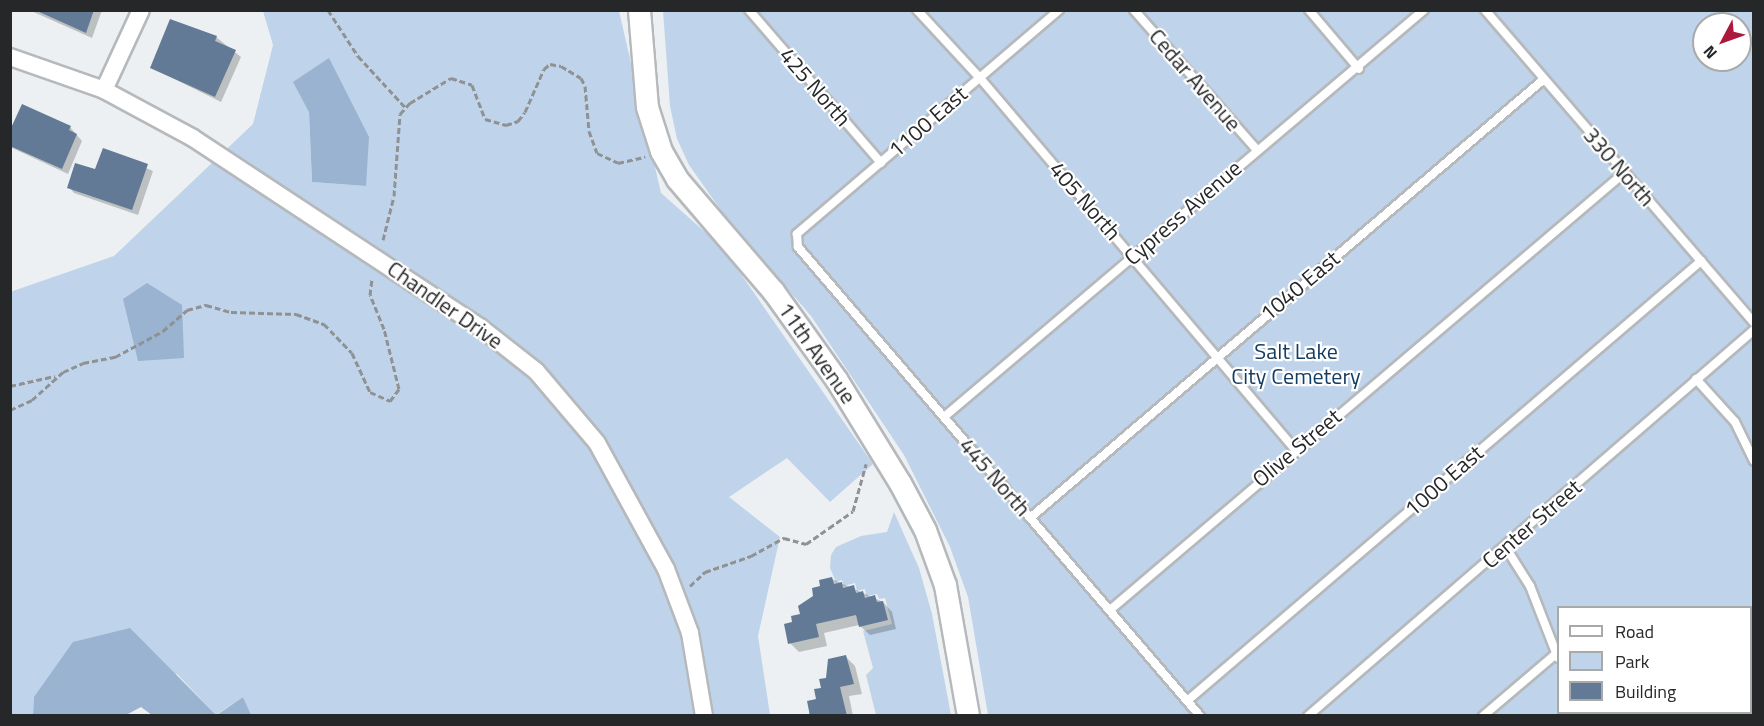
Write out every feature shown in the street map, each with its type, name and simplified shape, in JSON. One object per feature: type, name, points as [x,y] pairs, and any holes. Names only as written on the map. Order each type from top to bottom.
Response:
[{"type":"street","points":[[104,90],[141,10]]},
{"type":"street","name":"11th Avenue","points":[[639,10],[647,107],[661,151],[677,179],[779,300],[874,438],[925,530],[945,585],[968,716]]},
{"type":"street","name":"Chandler Drive","points":[[10,57],[104,90],[251,173],[480,327],[536,371],[579,419],[618,476],[678,598],[695,654],[704,716]]},
{"type":"lane","name":"425 North","points":[[749,10],[881,163]]},
{"type":"lane","name":"405 North","points":[[917,10],[980,78],[1295,449]]},
{"type":"lane","name":"1100 East","points":[[797,234],[1059,10]]},
{"type":"lane","name":"Cedar Avenue","points":[[1134,10],[1257,150]]},
{"type":"lane","points":[[1309,10],[1359,69]]},
{"type":"lane","name":"Cypress Avenue","points":[[944,417],[1257,150],[1359,69],[1424,10]]},
{"type":"lane","name":"330 North","points":[[1485,10],[1754,323]]},
{"type":"lane","name":"1040 East","points":[[1030,518],[1544,79]]},
{"type":"lane","name":"Olive Street","points":[[1110,610],[1295,449],[1624,173]]},
{"type":"lane","name":"445 North","points":[[797,234],[798,247],[1200,716]]},
{"type":"lane","name":"1000 East","points":[[1187,700],[1701,261]]},
{"type":"lane","name":"Center Street","points":[[1308,716],[1506,548],[1754,330]]},
{"type":"lane","points":[[1696,380],[1735,422],[1754,461]]},
{"type":"lane","points":[[1506,548],[1530,586],[1557,654]]},
{"type":"lane","points":[[1483,716],[1557,657]]},
{"type":"path","points":[[328,10],[358,56],[405,107]]},
{"type":"path","points":[[382,240],[394,196],[397,122],[405,107],[455,78],[474,88],[479,109],[485,119],[501,126],[513,124],[530,103],[544,69],[550,64],[561,66],[581,78],[585,86],[589,131],[600,156],[625,163],[661,151]]},
{"type":"path","points":[[10,386],[59,375],[83,363],[115,357],[163,331],[187,310],[206,305],[231,312],[296,314],[324,324],[347,345],[370,392],[390,401],[399,389],[384,328],[370,295],[372,278]]},
{"type":"path","points":[[10,410],[32,400],[59,375]]},
{"type":"path","points":[[678,598],[705,572],[751,556],[784,538],[806,544],[854,511],[874,438]]},
{"type":"green space","points":[[263,11],[619,11],[661,193],[722,247],[873,464],[830,502],[787,458],[729,497],[780,537],[758,636],[770,715],[251,716],[243,697],[216,715],[177,674],[34,697],[33,715],[11,715],[10,292],[114,256],[253,124],[273,45]],"holes":[[[309,112],[366,186],[312,182]]]},
{"type":"green space","name":"Salt Lake City Cemetery","points":[[663,11],[1753,11],[1753,715],[988,715],[968,597],[950,547],[904,455],[811,316],[725,216],[689,165],[677,139],[670,106]]},
{"type":"green space","points":[[894,512],[919,568],[932,614],[951,715],[876,715],[866,675],[873,668],[863,631],[892,624],[885,598],[879,599],[877,594],[866,596],[865,589],[857,591],[855,583],[844,586],[842,580],[836,582],[830,568],[831,555],[836,547],[861,536],[887,532]]},
{"type":"shaded area","points":[[329,58],[369,137],[366,186],[312,182],[309,112],[293,82]]},
{"type":"shaded area","points":[[147,283],[182,305],[184,358],[138,361],[123,299]]},
{"type":"shaded area","points":[[130,628],[216,715],[152,715],[141,707],[126,715],[33,715],[34,697],[73,642]]},
{"type":"shaded area","points":[[243,697],[251,715],[217,715]]},
{"type":"building","points":[[35,10],[94,10],[86,33]]},
{"type":"building","points":[[170,19],[217,36],[215,41],[236,50],[215,97],[150,68]]},
{"type":"building","points":[[22,104],[71,126],[69,130],[77,134],[62,169],[10,146],[10,130]]},
{"type":"building","points":[[103,148],[148,164],[132,210],[67,188],[75,163],[95,169]]},
{"type":"building","points":[[832,577],[834,584],[842,582],[843,588],[854,585],[856,593],[863,591],[865,598],[875,595],[877,602],[883,601],[888,620],[859,627],[856,615],[816,624],[819,637],[788,644],[784,624],[792,622],[791,616],[800,614],[798,606],[813,596],[812,588],[820,586],[819,580]]},
{"type":"building","points":[[846,655],[854,684],[840,687],[847,716],[810,716],[807,701],[816,699],[814,689],[821,688],[819,679],[826,678],[828,659]]}]
